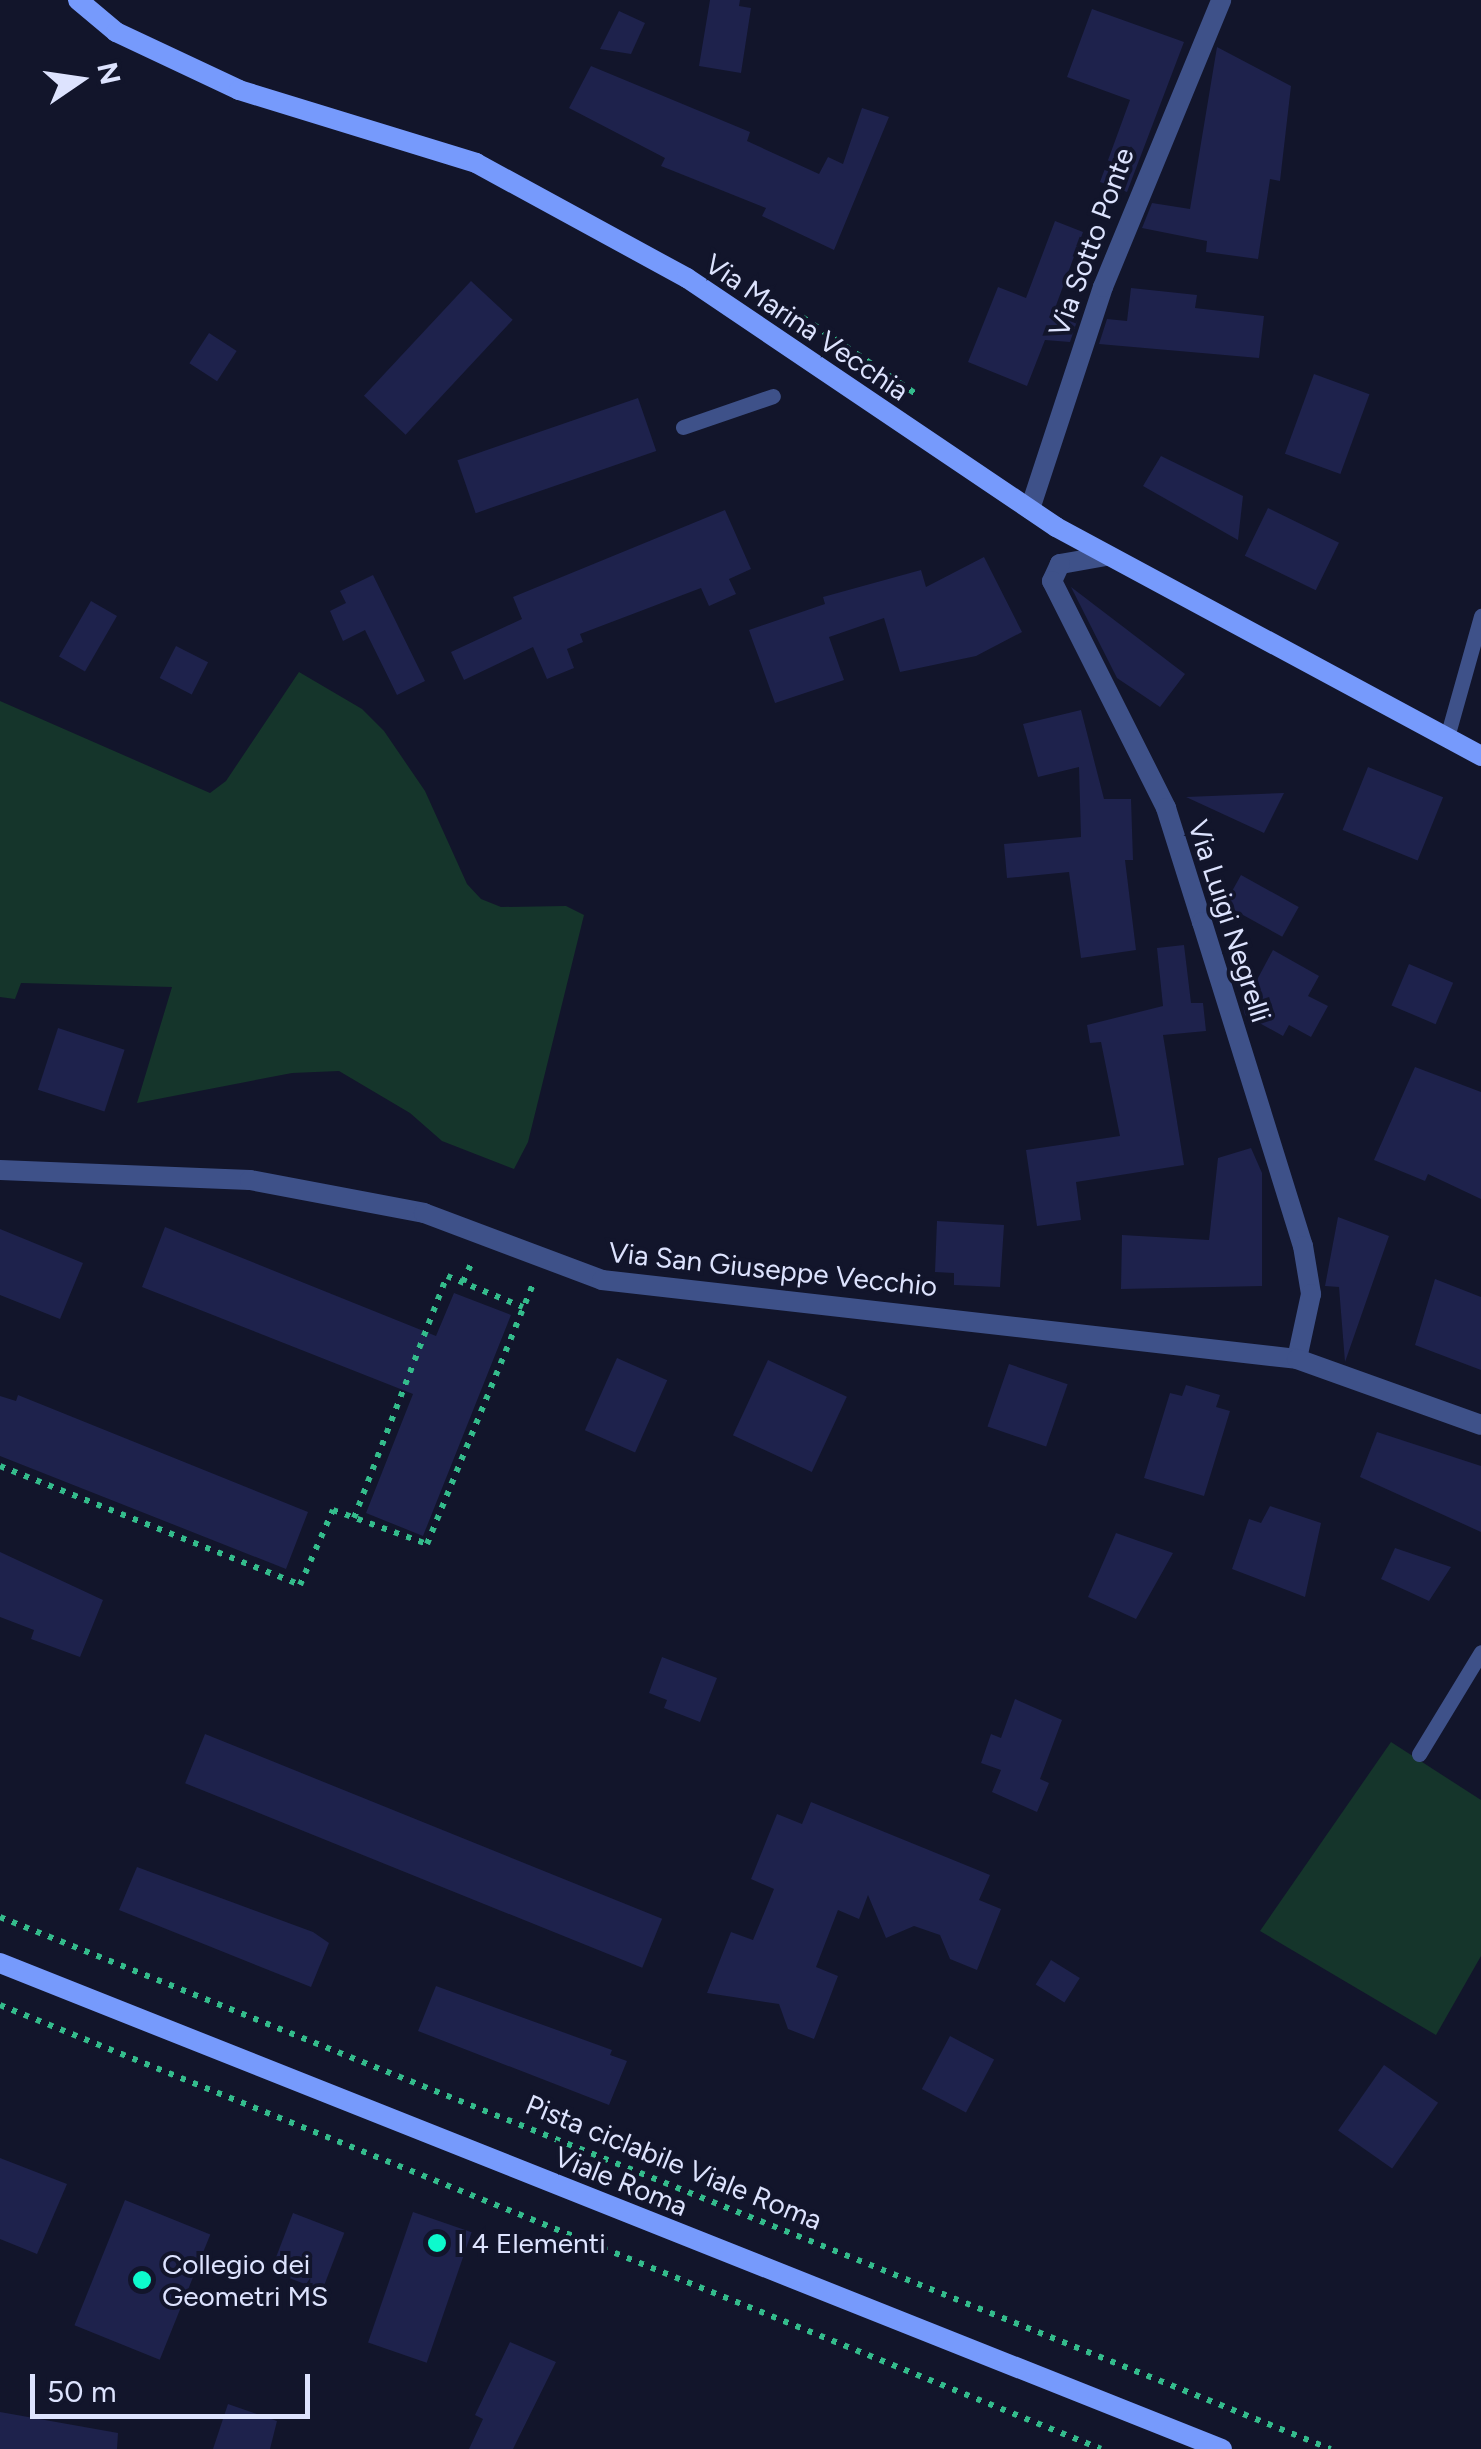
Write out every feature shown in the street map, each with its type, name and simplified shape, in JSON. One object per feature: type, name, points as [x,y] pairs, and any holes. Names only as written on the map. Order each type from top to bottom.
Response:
[{"type":"main road","name":"Via Marina Vecchia","points":[[78,0],[116,32],[239,90],[476,163],[687,278],[1106,556],[1476,749]]},
{"type":"main road","name":"Viale Roma","points":[[0,1963],[1222,2449]]},
{"type":"street","name":"Via Sotto Ponte","points":[[1030,509],[1103,286],[1221,0]]},
{"type":"street","name":"Via Luigi Negrelli","points":[[1106,556],[1060,564],[1052,580],[1166,808],[1208,941],[1303,1246],[1311,1294],[1298,1359]]},
{"type":"street","name":"Via San Giuseppe Vecchio","points":[[0,1170],[270,1183],[424,1213],[602,1280],[1298,1359],[1481,1426]]},
{"type":"lane","points":[[683,427],[772,396]]},
{"type":"lane","points":[[1448,737],[1481,616]]},
{"type":"lane","points":[[1419,1754],[1481,1652]]},
{"type":"path","points":[[0,1466],[300,1584],[333,1510],[428,1544],[545,1258]]},
{"type":"path","points":[[354,1518],[447,1276],[523,1307]]},
{"type":"path","name":"Pista ciclabile Viale Roma","points":[[0,1917],[1331,2449]]},
{"type":"path","points":[[0,2005],[1101,2449]]},
{"type":"green space","points":[[299,672],[362,709],[384,731],[425,791],[467,884],[481,899],[501,907],[566,906],[584,915],[528,1142],[514,1169],[442,1141],[410,1113],[339,1071],[292,1073],[137,1103],[172,987],[21,983],[15,999],[0,997],[0,701],[210,793],[226,781]]},
{"type":"green space","points":[[1391,1742],[1481,1800],[1481,1956],[1436,2035],[1260,1931]]},
{"type":"building","points":[[710,0],[740,0],[739,6],[751,8],[741,73],[699,66]]},
{"type":"building","points":[[1092,9],[1184,42],[1127,192],[1100,182],[1130,100],[1067,77]]},
{"type":"building","points":[[619,11],[645,23],[631,54],[600,49]]},
{"type":"building","points":[[1217,47],[1291,86],[1280,181],[1270,179],[1258,259],[1206,252],[1207,241],[1142,228],[1152,203],[1190,209]]},
{"type":"building","points":[[591,66],[750,132],[747,141],[819,174],[828,157],[843,164],[862,108],[889,117],[834,250],[762,216],[766,208],[661,166],[665,158],[569,108]]},
{"type":"building","points":[[1055,221],[1083,232],[1054,311],[1079,315],[1070,342],[1045,340],[1027,386],[968,362],[998,287],[1026,298]]},
{"type":"building","points":[[471,281],[513,320],[406,435],[364,396]]},
{"type":"building","points":[[1131,288],[1197,295],[1195,308],[1264,316],[1259,358],[1099,344],[1107,319],[1127,321]]},
{"type":"building","points":[[209,333],[237,351],[217,381],[189,363]]},
{"type":"building","points":[[1314,374],[1369,394],[1340,474],[1285,454]]},
{"type":"building","points":[[638,398],[656,451],[476,513],[457,460]]},
{"type":"building","points":[[1161,456],[1243,496],[1238,540],[1143,486]]},
{"type":"building","points":[[1268,508],[1339,543],[1316,590],[1245,556]]},
{"type":"building","points":[[725,510],[751,569],[729,579],[736,594],[709,606],[701,588],[580,634],[583,642],[567,649],[574,668],[547,679],[533,647],[464,680],[451,652],[522,619],[513,597]]},
{"type":"building","points":[[984,557],[1022,632],[976,656],[900,672],[884,618],[829,637],[844,680],[775,703],[749,630],[825,604],[823,597],[921,570],[926,587]]},
{"type":"building","points":[[373,575],[425,681],[397,695],[365,630],[343,641],[330,611],[346,603],[340,591]]},
{"type":"building","points":[[1071,587],[1185,674],[1160,707],[1117,678]]},
{"type":"building","points":[[91,601],[117,616],[85,671],[59,656]]},
{"type":"building","points":[[176,646],[208,662],[192,694],[160,678]]},
{"type":"building","points":[[1081,710],[1104,799],[1131,799],[1133,860],[1125,860],[1136,950],[1081,958],[1069,872],[1007,878],[1004,844],[1081,837],[1079,767],[1038,777],[1023,724]]},
{"type":"building","points":[[1368,767],[1443,797],[1418,860],[1343,830]]},
{"type":"building","points":[[1284,793],[1264,833],[1186,797]]},
{"type":"building","points":[[1241,875],[1299,907],[1282,937],[1225,905]]},
{"type":"building","points":[[1184,945],[1191,1003],[1203,1003],[1206,1031],[1163,1035],[1184,1165],[1076,1182],[1081,1220],[1037,1226],[1026,1150],[1120,1136],[1101,1042],[1090,1043],[1087,1025],[1163,1006],[1157,948]]},
{"type":"building","points":[[1273,950],[1319,976],[1308,996],[1328,1006],[1311,1037],[1289,1025],[1283,1036],[1245,1015],[1243,1006]]},
{"type":"building","points":[[1409,964],[1453,983],[1436,1024],[1391,1005]]},
{"type":"building","points":[[58,1028],[125,1050],[104,1111],[38,1090]]},
{"type":"building","points":[[1415,1067],[1481,1092],[1481,1199],[1428,1174],[1425,1181],[1374,1160]]},
{"type":"building","points":[[1251,1148],[1262,1173],[1262,1286],[1121,1289],[1122,1235],[1209,1240],[1218,1158]]},
{"type":"building","points":[[1338,1217],[1389,1236],[1345,1362],[1339,1287],[1325,1286]]},
{"type":"building","points":[[937,1221],[1004,1225],[1000,1287],[954,1285],[954,1273],[935,1272]]},
{"type":"building","points":[[165,1227],[436,1336],[454,1293],[511,1315],[423,1536],[366,1513],[413,1394],[142,1287]]},
{"type":"building","points":[[0,1229],[83,1263],[60,1319],[0,1295]]},
{"type":"building","points":[[1435,1279],[1481,1297],[1481,1370],[1415,1345]]},
{"type":"building","points":[[617,1358],[667,1380],[635,1453],[585,1430]]},
{"type":"building","points":[[768,1360],[847,1397],[812,1472],[733,1435]]},
{"type":"building","points":[[1009,1364],[1068,1384],[1046,1447],[988,1426]]},
{"type":"building","points":[[1186,1385],[1220,1395],[1216,1407],[1230,1411],[1204,1496],[1144,1478],[1170,1393],[1182,1396]]},
{"type":"building","points":[[18,1395],[308,1512],[286,1569],[0,1456],[0,1396],[16,1401]]},
{"type":"building","points":[[1377,1432],[1481,1466],[1481,1532],[1360,1477]]},
{"type":"building","points":[[1270,1506],[1321,1523],[1305,1597],[1232,1569],[1249,1519],[1261,1523]]},
{"type":"building","points":[[1116,1533],[1173,1553],[1136,1619],[1088,1597]]},
{"type":"building","points":[[1395,1548],[1451,1567],[1429,1601],[1381,1579]]},
{"type":"building","points":[[0,1552],[103,1600],[80,1657],[31,1639],[34,1630],[0,1617]]},
{"type":"building","points":[[662,1657],[717,1678],[700,1722],[664,1708],[667,1700],[649,1693]]},
{"type":"building","points":[[1015,1699],[1062,1720],[1040,1779],[1049,1783],[1037,1812],[992,1792],[1001,1770],[981,1763],[991,1734],[1001,1738]]},
{"type":"building","points":[[205,1734],[662,1919],[642,1968],[185,1783]]},
{"type":"building","points":[[811,1802],[990,1875],[979,1900],[1001,1909],[977,1970],[950,1959],[940,1935],[914,1926],[886,1938],[868,1895],[859,1919],[838,1910],[816,1967],[838,1976],[814,2039],[788,2029],[779,2004],[707,1993],[731,1932],[753,1940],[774,1889],[751,1879],[777,1814],[802,1824]]},
{"type":"building","points":[[137,1867],[313,1932],[329,1943],[311,1987],[119,1910]]},
{"type":"building","points":[[1051,1960],[1080,1978],[1064,2003],[1036,1985]]},
{"type":"building","points":[[436,1986],[612,2050],[610,2055],[627,2061],[609,2105],[418,2031]]},
{"type":"building","points":[[950,2036],[994,2059],[966,2112],[922,2089]]},
{"type":"building","points":[[1384,2065],[1438,2103],[1392,2168],[1338,2131]]},
{"type":"building","points":[[0,2158],[67,2184],[37,2254],[0,2239]]},
{"type":"building","name":"Collegio dei Geometri MS","points":[[125,2200],[210,2234],[160,2360],[74,2325]]},
{"type":"building","points":[[413,2212],[472,2232],[427,2363],[368,2342]]},
{"type":"building","points":[[293,2213],[344,2233],[322,2291],[271,2271]]},
{"type":"building","points":[[510,2342],[556,2362],[513,2449],[469,2449],[483,2419],[475,2415]]},
{"type":"building","points":[[228,2404],[277,2421],[270,2449],[213,2449]]},
{"type":"building","points":[[0,2412],[118,2433],[117,2449],[0,2449]]},
{"type":"place","name":"I 4 Elementi","points":[[437,2243]]},
{"type":"place","name":"Collegio dei Geometri MS","points":[[142,2280]]}]
